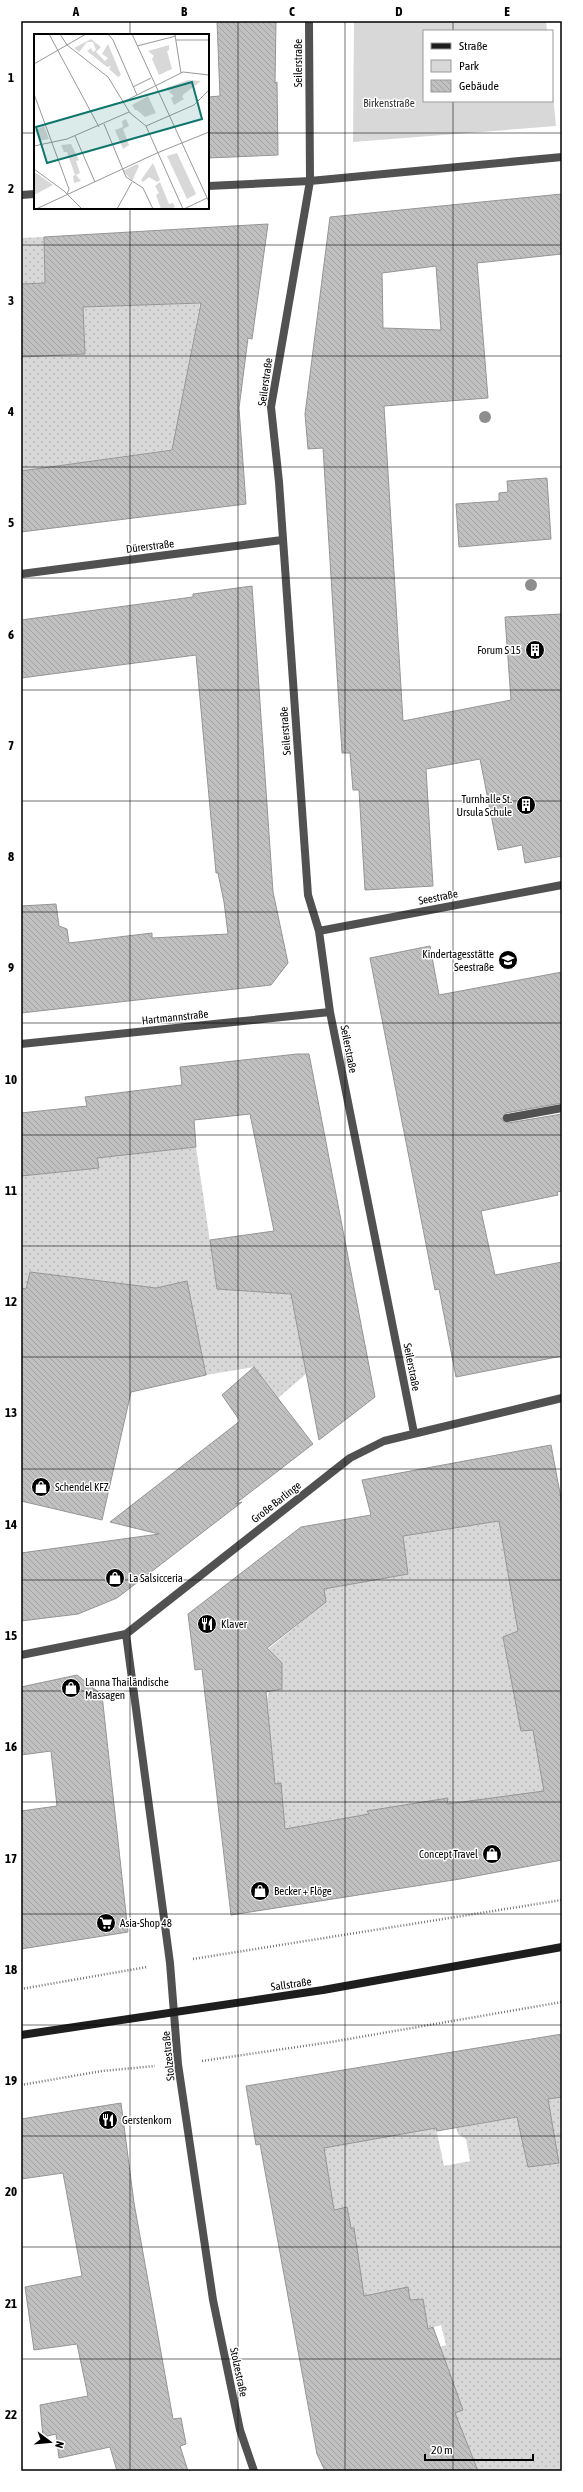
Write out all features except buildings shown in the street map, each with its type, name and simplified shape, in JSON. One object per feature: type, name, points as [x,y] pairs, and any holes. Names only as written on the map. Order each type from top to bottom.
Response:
[{"type":"street","name":"Seilerstraße","points":[[309,21],[310,181],[271,407],[279,482],[308,895],[319,931],[330,1012],[414,1434]]},
{"type":"street","points":[[209,186],[310,181],[562,157]]},
{"type":"street","points":[[21,195],[34,194]]},
{"type":"street","name":"Dürerstraße","points":[[21,574],[282,540]]},
{"type":"street","name":"Seestraße","points":[[319,931],[562,885]]},
{"type":"street","name":"Hartmannstraße","points":[[21,1044],[330,1012]]},
{"type":"street","points":[[507,1118],[562,1108]]},
{"type":"street","name":"Große Barlinge","points":[[21,1655],[126,1634],[350,1458],[384,1441],[562,1398]]},
{"type":"street","name":"Stolzestraße","points":[[126,1634],[170,1962],[178,2064],[213,2300],[240,2430],[254,2471]]},
{"type":"street","name":"Sallstraße","points":[[21,2035],[323,1990],[562,1947]]},
{"type":"path","points":[[21,1989],[170,1962],[562,1900]]},
{"type":"path","points":[[21,2085],[102,2071],[178,2064],[331,2042],[562,2002]]},
{"type":"green space","name":"Birkenstraße","points":[[354,21],[546,21],[547,30],[423,30],[423,102],[553,102],[553,94],[556,126],[353,142]]},
{"type":"green space","points":[[44,237],[45,283],[21,284],[21,238]]},
{"type":"green space","points":[[211,303],[200,304],[181,404],[181,448],[21,471],[21,357],[85,354],[83,307]]},
{"type":"green space","points":[[196,1147],[217,1289],[297,1294],[293,1302],[302,1354],[313,1368],[278,1398],[254,1367],[206,1375],[187,1281],[156,1288],[30,1272],[26,1289],[21,1288],[21,1176],[99,1168],[97,1158]]},
{"type":"green space","points":[[499,1521],[518,1631],[503,1637],[521,1731],[533,1730],[541,1773],[562,1796],[527,1794],[447,1804],[447,1798],[368,1811],[369,1814],[301,1826],[276,1838],[284,1814],[281,1783],[275,1784],[267,1700],[269,1691],[282,1688],[282,1663],[268,1649],[326,1602],[324,1589],[408,1574],[403,1536]]},
{"type":"green space","points":[[562,2097],[562,2471],[478,2471],[454,2413],[463,2409],[437,2348],[446,2345],[441,2325],[415,2333],[426,2318],[423,2299],[410,2300],[408,2288],[371,2294],[373,2307],[358,2310],[354,2228],[351,2228],[347,2207],[334,2210],[322,2134],[351,2143],[436,2128],[444,2166],[470,2161],[466,2139],[458,2134],[456,2128],[525,2116],[520,2130],[528,2166],[559,2163],[548,2099]]},
{"type":"place","name":"Forum S 15","points":[[535,650]]},
{"type":"place","name":"Turnhalle St. Ursula Schule","points":[[526,805]]},
{"type":"place","name":"Kindertagesstätte Seestraße","points":[[508,960]]},
{"type":"place","name":"Schendel KFZ","points":[[41,1487]]},
{"type":"place","name":"La Salsicceria","points":[[115,1578]]},
{"type":"place","name":"Klaver","points":[[207,1624]]},
{"type":"place","name":"Lanna Thailändische Massagen","points":[[71,1688]]},
{"type":"place","name":"Concept Travel","points":[[492,1854]]},
{"type":"place","name":"Becker + Flöge","points":[[260,1891]]},
{"type":"place","name":"Asia-Shop 48","points":[[106,1923]]},
{"type":"place","name":"Gerstenkorn","points":[[108,2120]]}]
